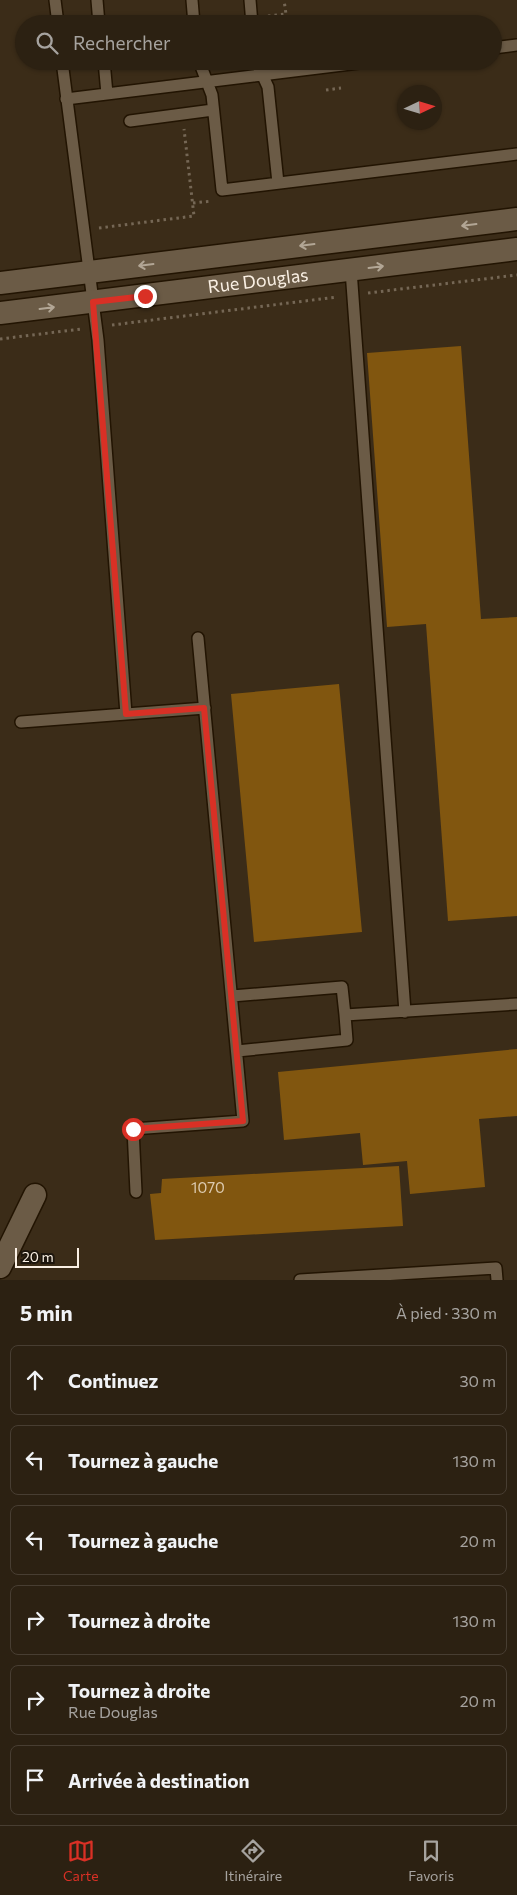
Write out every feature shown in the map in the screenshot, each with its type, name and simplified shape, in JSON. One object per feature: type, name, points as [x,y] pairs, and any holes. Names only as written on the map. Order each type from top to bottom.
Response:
[{"type":"street","name":"Rue Douglas","points":[[0,283],[517,219]]},
{"type":"street","name":"Rue Douglas","points":[[0,313],[517,249]]},
{"type":"street","points":[[0,1267],[35,1195]]},
{"type":"lane","points":[[55,0],[57,15]]},
{"type":"lane","points":[[97,0],[99,15]]},
{"type":"lane","points":[[192,0],[193,15]]},
{"type":"lane","points":[[250,0],[251,15]]},
{"type":"lane","points":[[502,47],[517,45]]},
{"type":"lane","points":[[63,70],[93,302],[126,714]]},
{"type":"lane","points":[[105,70],[107,94]]},
{"type":"lane","points":[[201,70],[212,95],[222,190],[517,154]]},
{"type":"lane","points":[[260,70],[268,87],[278,183]]},
{"type":"lane","points":[[66,99],[297,70]]},
{"type":"lane","points":[[130,121],[213,110]]},
{"type":"lane","points":[[351,270],[405,1012]]},
{"type":"lane","points":[[136,1192],[133,1129],[243,1121],[198,638]]},
{"type":"lane","points":[[21,722],[204,708]]},
{"type":"lane","points":[[232,996],[342,987],[345,1015],[347,1040],[237,1051]]},
{"type":"lane","points":[[345,1015],[517,1004]]},
{"type":"lane","points":[[300,1280],[428,1276],[496,1268],[497,1280]]},
{"type":"path","points":[[279,15],[286,14],[284,0]]},
{"type":"path","points":[[326,90],[341,88]]},
{"type":"path","points":[[98,228],[194,216],[184,126]]},
{"type":"path","points":[[394,291],[517,275]]},
{"type":"path","name":"Rue Douglas","points":[[131,322],[334,298]]},
{"type":"path","points":[[0,339],[78,329]]},
{"type":"building","points":[[461,346],[481,619],[517,617],[517,916],[448,921],[426,624],[387,627],[367,353]]},
{"type":"building","points":[[339,684],[362,932],[254,942],[231,694]]},
{"type":"building","points":[[517,1049],[517,1116],[479,1119],[485,1187],[410,1194],[407,1161],[363,1165],[360,1133],[284,1140],[278,1072]]},
{"type":"building","points":[[399,1166],[403,1226],[155,1240],[150,1194],[161,1193],[162,1179]]},
{"type":"route","points":[[133,1129],[243,1121],[204,708],[126,714],[98,340],[93,302],[145,296]]}]
